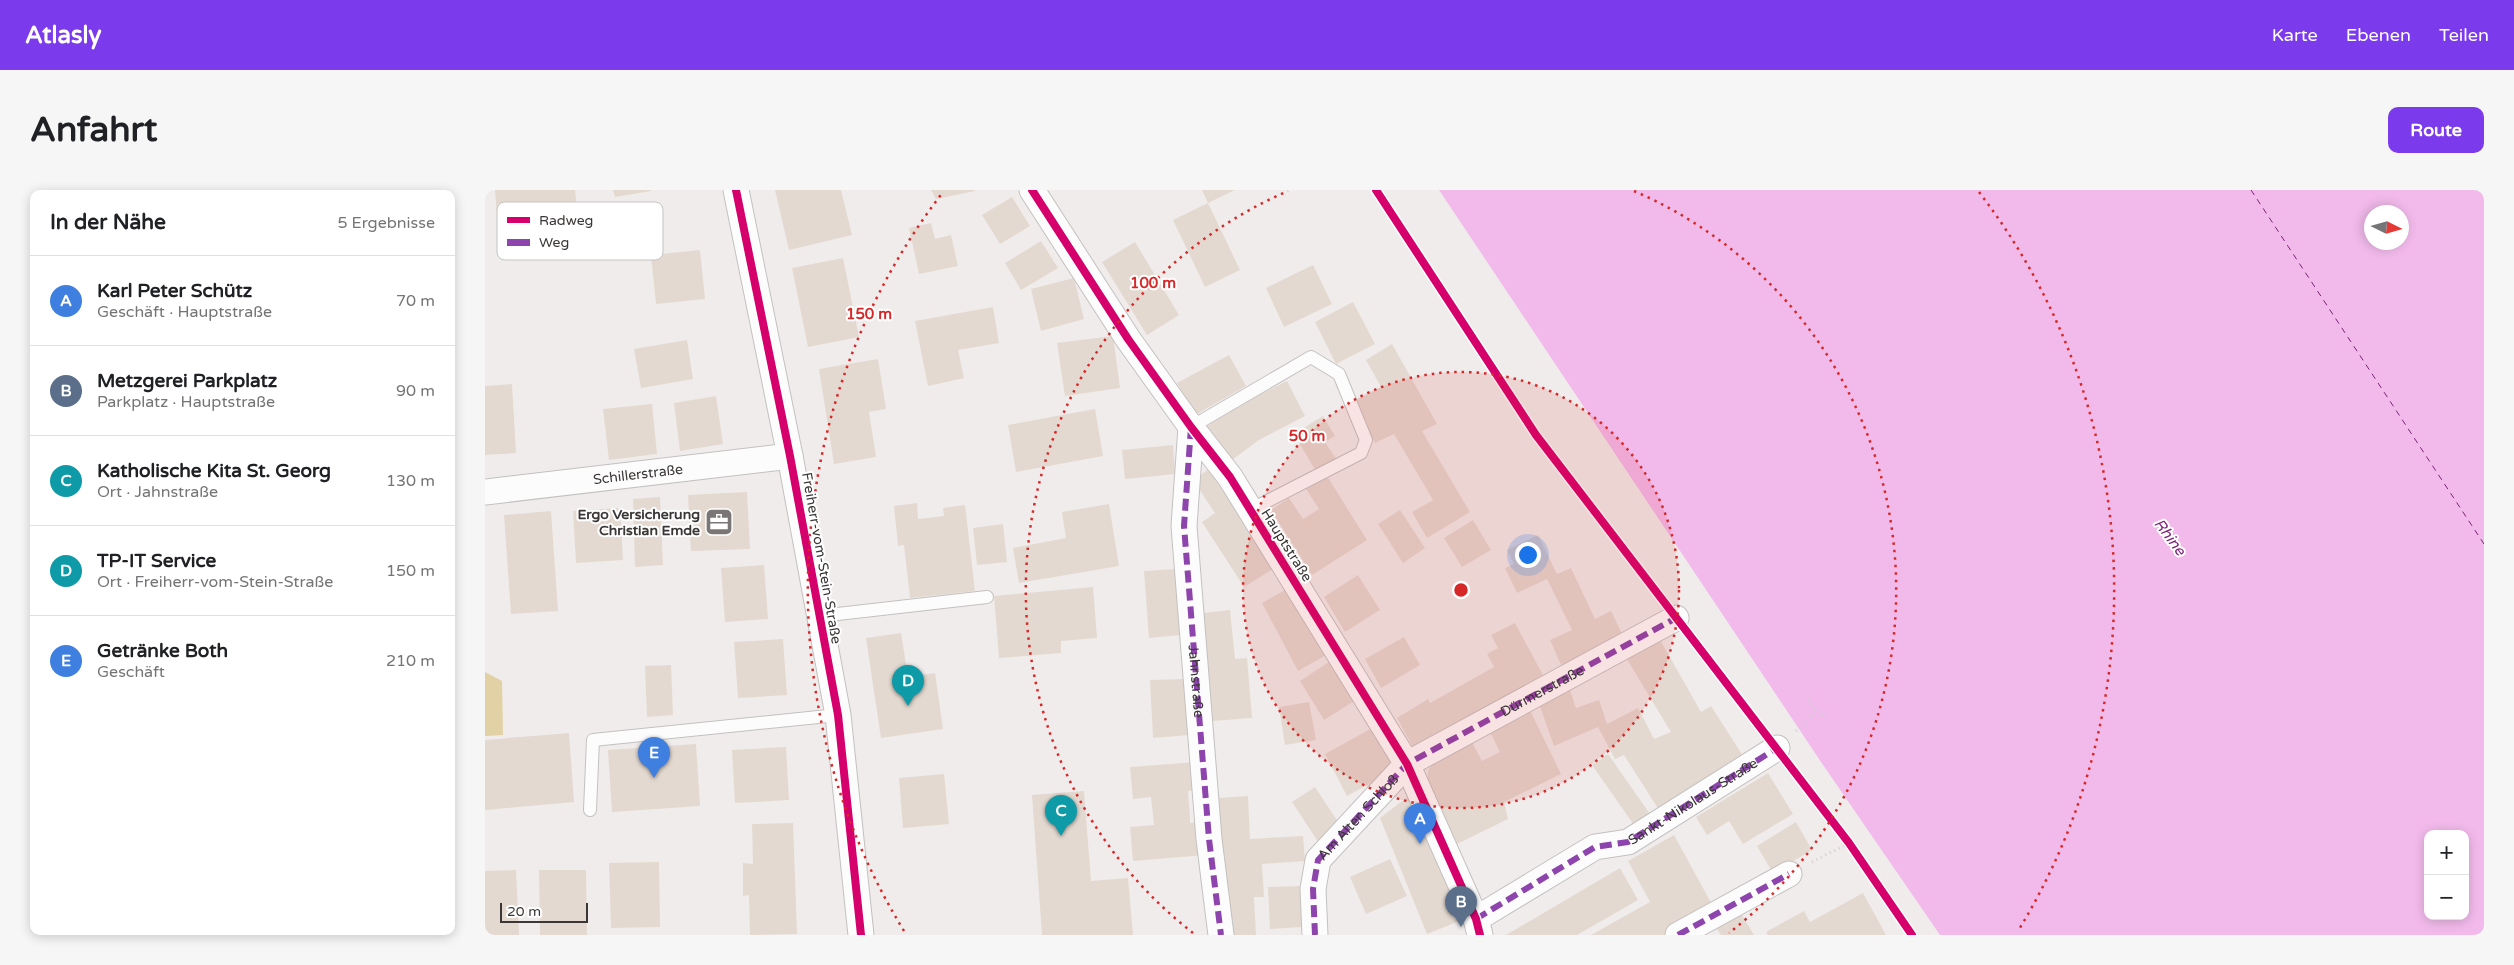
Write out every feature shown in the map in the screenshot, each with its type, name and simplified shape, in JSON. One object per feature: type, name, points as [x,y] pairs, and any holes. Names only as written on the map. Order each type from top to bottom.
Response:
[{"type":"street","name":"Freiherr-vom-Stein-Straße","points":[[736,190],[790,456],[838,715],[861,935]]},
{"type":"street","name":"Hauptstraße","points":[[1032,190],[1128,339],[1191,427],[1231,477],[1407,764],[1478,927]]},
{"type":"street","name":"Jahnstraße","points":[[1191,427],[1184,526],[1209,839],[1221,935]]},
{"type":"street","name":"Schillerstraße","points":[[485,492],[790,456]]},
{"type":"street","name":"Dürmerstraße","points":[[1407,764],[1676,618]]},
{"type":"street","name":"Sankt-Nikolaus-Straße","points":[[1478,927],[1595,847],[1628,842],[1777,748]]},
{"type":"street","name":"Am Alten Schloß","points":[[1315,935],[1313,889],[1318,860],[1407,764]]},
{"type":"street","points":[[1678,935],[1789,874]]},
{"type":"lane","points":[[1191,427],[1311,357],[1339,374],[1366,440],[1361,453],[1251,510]]},
{"type":"lane","points":[[820,616],[987,597]]},
{"type":"lane","points":[[590,810],[593,740],[838,715]]},
{"type":"path","points":[[1809,700],[1827,721]]},
{"type":"path","points":[[1789,874],[1849,843]]},
{"type":"shaded area","points":[[485,672],[502,681],[503,735],[485,736]]},
{"type":"water","name":"Rhine","points":[[1439,190],[2484,190],[2484,935],[1940,935],[1821,762]]},
{"type":"building","points":[[495,190],[575,190],[576,202],[497,202],[497,215]]},
{"type":"building","points":[[613,190],[650,190],[651,191],[615,197]]},
{"type":"building","points":[[775,190],[841,190],[852,235],[789,250]]},
{"type":"building","points":[[931,190],[975,190],[975,191],[936,199]]},
{"type":"building","points":[[1202,190],[1235,190],[1208,203]]},
{"type":"building","points":[[1012,197],[1030,226],[1000,244],[982,215]]},
{"type":"building","points":[[1208,203],[1240,270],[1205,287],[1173,220]]},
{"type":"building","points":[[931,223],[935,239],[951,235],[958,266],[919,274],[909,228]]},
{"type":"building","points":[[1041,241],[1058,268],[1021,290],[1005,263]]},
{"type":"building","points":[[1135,242],[1179,315],[1147,335],[1102,262]]},
{"type":"building","points":[[700,250],[705,299],[656,304],[652,260],[663,260],[663,254]]},
{"type":"building","points":[[843,258],[859,337],[808,347],[792,268]]},
{"type":"building","points":[[1313,265],[1332,304],[1284,327],[1266,288]]},
{"type":"building","points":[[1074,278],[1084,319],[1041,331],[1031,289]]},
{"type":"building","points":[[1353,302],[1375,344],[1336,364],[1315,322]]},
{"type":"building","points":[[993,307],[999,343],[958,350],[964,378],[928,386],[915,321]]},
{"type":"building","points":[[1113,336],[1120,388],[1065,396],[1057,343]]},
{"type":"building","points":[[687,340],[693,379],[641,388],[634,349]]},
{"type":"building","points":[[1392,344],[1437,424],[1422,431],[1470,512],[1427,538],[1412,512],[1433,500],[1394,434],[1375,443],[1353,402],[1381,387],[1366,360]]},
{"type":"building","points":[[1229,355],[1246,386],[1195,415],[1177,383]]},
{"type":"building","points":[[878,359],[886,409],[869,412],[876,457],[834,464],[819,369]]},
{"type":"building","points":[[1287,381],[1305,416],[1259,440],[1228,463],[1203,429],[1241,404]]},
{"type":"building","points":[[512,384],[516,453],[485,455],[485,386]]},
{"type":"building","points":[[716,396],[723,444],[680,451],[674,403]]},
{"type":"building","points":[[652,404],[657,454],[609,460],[603,409]]},
{"type":"building","points":[[1095,409],[1103,456],[1016,472],[1008,425]]},
{"type":"building","points":[[1323,416],[1335,436],[1325,442],[1337,460],[1317,473],[1294,434]]},
{"type":"building","points":[[1173,445],[1175,474],[1125,479],[1122,450]]},
{"type":"building","points":[[1209,469],[1273,569],[1244,587],[1202,522],[1215,513],[1193,480]]},
{"type":"building","points":[[1327,476],[1367,540],[1312,575],[1271,510],[1289,498],[1303,519],[1319,509],[1306,489]]},
{"type":"building","name":"Ergo Versicherung Christian Emde","points":[[747,492],[750,549],[691,551],[688,495]]},
{"type":"building","points":[[660,497],[663,565],[635,567],[633,499]]},
{"type":"building","points":[[917,503],[918,519],[944,516],[943,508],[965,505],[975,591],[910,598],[904,545],[898,546],[894,506]]},
{"type":"building","points":[[1109,504],[1119,566],[1019,583],[1013,548],[1066,538],[1062,512]]},
{"type":"building","points":[[620,508],[623,560],[576,563],[573,511]]},
{"type":"building","points":[[1400,510],[1425,548],[1403,563],[1378,524]]},
{"type":"building","points":[[551,511],[558,611],[511,614],[504,515]]},
{"type":"building","points":[[1473,520],[1491,550],[1462,567],[1444,538]]},
{"type":"building","points":[[1003,524],[1007,562],[977,565],[973,528]]},
{"type":"building","points":[[1538,535],[1557,574],[1571,568],[1595,619],[1611,611],[1624,638],[1562,667],[1550,640],[1572,630],[1547,579],[1517,593],[1505,568],[1514,564],[1507,550]]},
{"type":"building","points":[[764,565],[768,619],[725,622],[721,568]]},
{"type":"building","points":[[1176,569],[1181,635],[1149,638],[1144,571]]},
{"type":"building","points":[[1358,575],[1380,610],[1345,632],[1324,597]]},
{"type":"building","points":[[1093,587],[1097,638],[1061,641],[1061,653],[999,658],[994,596]]},
{"type":"building","points":[[1290,587],[1328,654],[1298,671],[1262,603]]},
{"type":"building","points":[[1230,610],[1235,659],[1247,658],[1252,718],[1212,721],[1203,613]]},
{"type":"building","points":[[1515,623],[1543,675],[1413,747],[1397,718],[1428,699],[1430,703],[1494,667],[1487,654],[1498,648],[1491,635]]},
{"type":"building","points":[[901,633],[908,677],[935,673],[943,729],[881,738],[866,638]]},
{"type":"building","points":[[1404,637],[1420,665],[1381,688],[1365,659]]},
{"type":"building","points":[[1659,638],[1701,712],[1711,706],[1743,756],[1659,810],[1624,755],[1615,759],[1598,727],[1554,746],[1538,701],[1570,690],[1576,708],[1599,700],[1607,724],[1638,708],[1654,739],[1671,732],[1625,656]]},
{"type":"building","points":[[783,639],[787,695],[738,698],[734,642]]},
{"type":"building","points":[[1335,658],[1359,698],[1324,720],[1300,681]]},
{"type":"building","points":[[671,665],[673,715],[647,717],[645,666]]},
{"type":"building","points":[[1187,679],[1189,735],[1153,738],[1150,680]]},
{"type":"building","points":[[1309,702],[1316,740],[1285,745],[1279,707]]},
{"type":"building","points":[[1528,706],[1561,774],[1504,802],[1508,819],[1455,845],[1427,785],[1428,771],[1433,762],[1472,742],[1482,761],[1500,752],[1487,726]]},
{"type":"building","points":[[1374,727],[1397,769],[1347,796],[1325,754]]},
{"type":"building","points":[[569,733],[574,802],[485,810],[485,740]]},
{"type":"building","points":[[696,744],[700,806],[612,812],[608,750]]},
{"type":"building","points":[[786,747],[789,800],[735,803],[732,750]]},
{"type":"building","points":[[1608,754],[1650,814],[1634,825],[1592,765]]},
{"type":"building","points":[[1197,762],[1199,790],[1188,791],[1190,823],[1202,822],[1205,855],[1133,861],[1130,827],[1154,825],[1151,797],[1133,799],[1130,767]]},
{"type":"building","points":[[1768,773],[1793,814],[1743,844],[1729,821],[1707,835],[1696,817]]},
{"type":"building","points":[[944,774],[949,824],[903,828],[899,778]]},
{"type":"building","points":[[1315,787],[1342,828],[1319,843],[1292,802]]},
{"type":"building","points":[[1084,791],[1091,881],[1128,878],[1133,935],[1042,935],[1032,795]]},
{"type":"building","points":[[1410,795],[1462,920],[1427,934],[1380,818]]},
{"type":"building","points":[[1248,796],[1250,839],[1303,836],[1305,861],[1262,864],[1264,897],[1254,897],[1256,935],[1227,935],[1218,798]]},
{"type":"building","points":[[1796,822],[1812,850],[1773,873],[1757,846]]},
{"type":"building","points":[[793,823],[797,934],[750,935],[749,895],[743,896],[743,863],[753,864],[752,824]]},
{"type":"building","points":[[1674,835],[1715,910],[1670,935],[1591,935],[1650,902],[1628,861]]},
{"type":"building","points":[[1390,859],[1407,896],[1366,914],[1350,877]]},
{"type":"building","points":[[659,862],[660,927],[611,928],[609,863]]},
{"type":"building","points":[[1620,868],[1638,900],[1577,935],[1506,935]]},
{"type":"building","points":[[516,870],[519,935],[485,935],[485,871]]},
{"type":"building","points":[[539,870],[586,870],[587,935],[540,935]]},
{"type":"building","points":[[1300,886],[1302,927],[1270,929],[1268,887]]},
{"type":"building","points":[[1863,893],[1886,935],[1768,935],[1766,932],[1804,911],[1810,922]]},
{"type":"building","points":[[1740,912],[1754,935],[1721,935],[1716,928]]},
{"type":"ferry route","points":[[2251,190],[2484,544]]},
{"type":"marked path","points":[[1191,427],[1184,526],[1209,839],[1221,935]]},
{"type":"marked path","points":[[1315,935],[1313,889],[1318,860],[1407,764],[1676,618]]},
{"type":"marked path","points":[[1476,919],[1595,847],[1628,842],[1777,748]]},
{"type":"marked path","points":[[1678,935],[1789,874]]},
{"type":"cycle path","points":[[736,190],[790,456],[838,715],[861,935]]},
{"type":"cycle path","points":[[1032,190],[1128,339],[1191,427],[1230,477],[1407,764],[1476,919],[1480,935]]},
{"type":"cycle path","points":[[1376,190],[1536,435],[1849,843],[1912,935]]},
{"type":"place","name":"Ergo Versicherung Christian Emde","points":[[719,522]]},
{"type":"place","name":"TP-IT Service","points":[[908,706]]},
{"type":"place","name":"Getränke Both","points":[[654,778]]},
{"type":"place","name":"Katholische Kita St. Georg","points":[[1061,836]]},
{"type":"place","name":"Karl Peter Schütz","points":[[1420,844]]},
{"type":"place","name":"Metzgerei Parkplatz","points":[[1461,927]]}]
